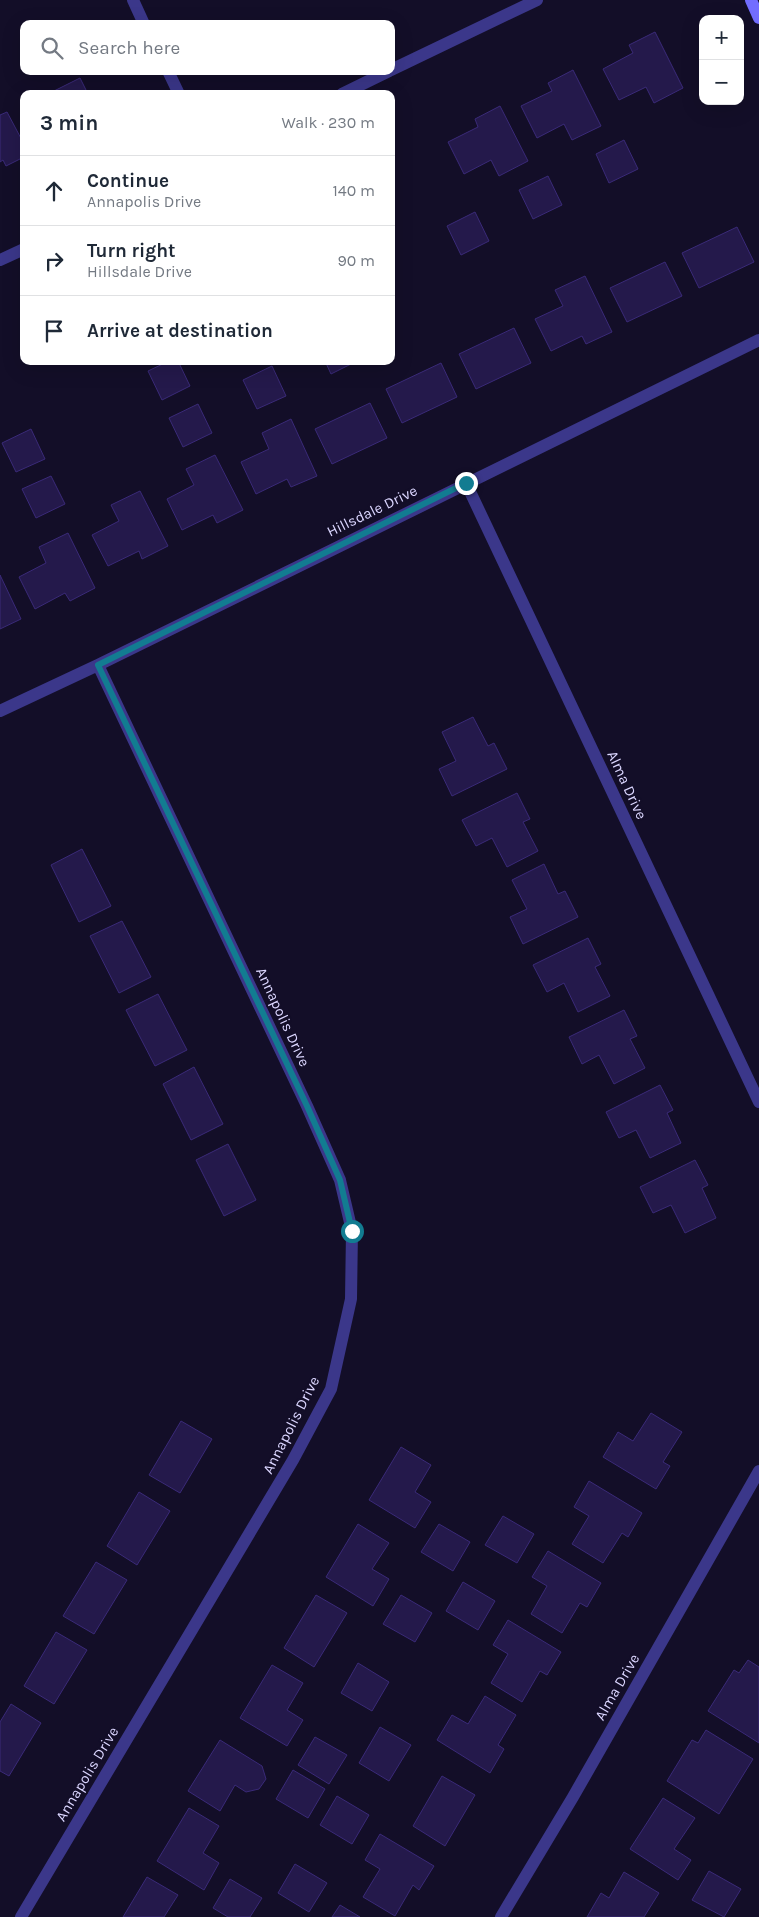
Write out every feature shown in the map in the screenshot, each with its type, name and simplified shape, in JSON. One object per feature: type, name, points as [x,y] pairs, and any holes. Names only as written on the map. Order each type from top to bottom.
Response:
[{"type":"street","points":[[133,0],[142,20]]},
{"type":"street","points":[[395,69],[537,0]]},
{"type":"street","points":[[751,0],[759,18]]},
{"type":"street","points":[[170,75],[177,90]]},
{"type":"street","points":[[350,90],[382,75]]},
{"type":"street","points":[[0,260],[20,250]]},
{"type":"street","name":"Hillsdale Drive","points":[[0,711],[98,665],[759,340]]},
{"type":"street","name":"Alma Drive","points":[[466,483],[759,1102]]},
{"type":"street","name":"Annapolis Drive","points":[[21,1917],[293,1460],[331,1389],[351,1299],[352,1231],[340,1180],[307,1106],[98,665]]},
{"type":"street","name":"Alma Drive","points":[[501,1917],[573,1797],[757,1479]]},
{"type":"building","points":[[655,32],[683,88],[654,103],[646,87],[619,100],[603,69],[633,53],[629,45]]},
{"type":"building","points":[[573,70],[601,126],[572,140],[564,124],[537,138],[521,106],[552,91],[548,83]]},
{"type":"building","points":[[80,78],[86,90],[56,90]]},
{"type":"building","points":[[500,106],[528,161],[499,176],[491,160],[464,174],[448,142],[478,127],[475,119]]},
{"type":"building","points":[[7,112],[20,136],[20,159],[6,166],[3,160],[0,162],[0,115]]},
{"type":"building","points":[[624,140],[638,169],[609,183],[596,154]]},
{"type":"building","points":[[548,176],[562,205],[533,219],[519,190]]},
{"type":"building","points":[[475,212],[489,241],[461,255],[447,226]]},
{"type":"building","points":[[737,227],[754,262],[699,288],[682,253]]},
{"type":"building","points":[[665,262],[682,296],[627,322],[610,288]]},
{"type":"building","points":[[585,276],[612,332],[586,344],[582,336],[551,351],[535,319],[563,306],[555,290]]},
{"type":"building","points":[[514,328],[531,363],[476,389],[459,354]]},
{"type":"building","points":[[441,363],[457,397],[402,423],[386,389]]},
{"type":"building","points":[[161,365],[180,365],[190,386],[162,400],[148,371]]},
{"type":"building","points":[[327,365],[349,365],[331,374]]},
{"type":"building","points":[[272,366],[286,396],[257,409],[243,380]]},
{"type":"building","points":[[370,403],[387,438],[332,464],[315,429]]},
{"type":"building","points":[[198,404],[212,433],[183,447],[169,418]]},
{"type":"building","points":[[291,419],[317,476],[291,487],[287,479],[256,494],[241,462],[269,449],[262,433]]},
{"type":"building","points":[[31,429],[45,459],[16,472],[2,443]]},
{"type":"building","points":[[215,455],[243,510],[217,523],[213,515],[182,530],[167,499],[194,485],[186,469]]},
{"type":"building","points":[[51,476],[65,504],[36,518],[22,489]]},
{"type":"building","points":[[140,491],[168,546],[142,559],[139,551],[108,566],[92,535],[119,521],[111,505]]},
{"type":"building","points":[[68,533],[95,588],[70,601],[65,593],[35,609],[19,577],[46,563],[39,547]]},
{"type":"building","points":[[0,575],[21,619],[0,629]]},
{"type":"building","points":[[473,717],[488,746],[494,743],[507,769],[452,796],[439,769],[456,761],[442,732]]},
{"type":"building","points":[[517,793],[530,819],[523,822],[538,851],[507,867],[492,838],[476,846],[462,820]]},
{"type":"building","points":[[82,849],[111,906],[79,922],[51,865]]},
{"type":"building","points":[[544,864],[558,894],[565,891],[578,917],[523,944],[510,917],[527,909],[512,880]]},
{"type":"building","points":[[122,921],[151,977],[119,993],[90,936]]},
{"type":"building","points":[[588,938],[601,964],[595,967],[610,996],[578,1012],[564,983],[547,992],[533,965]]},
{"type":"building","points":[[158,994],[187,1050],[155,1066],[126,1010]]},
{"type":"building","points":[[624,1010],[637,1036],[630,1039],[645,1068],[614,1084],[599,1055],[582,1064],[569,1037]]},
{"type":"building","points":[[194,1067],[223,1124],[191,1140],[163,1084]]},
{"type":"building","points":[[660,1085],[673,1110],[667,1113],[681,1143],[650,1158],[636,1130],[619,1138],[606,1112]]},
{"type":"building","points":[[228,1144],[256,1200],[224,1216],[196,1160]]},
{"type":"building","points":[[695,1160],[708,1185],[702,1188],[716,1218],[685,1233],[671,1205],[653,1213],[640,1187]]},
{"type":"building","points":[[651,1413],[682,1432],[663,1462],[670,1466],[656,1489],[603,1457],[618,1432],[633,1441]]},
{"type":"building","points":[[181,1421],[212,1439],[180,1493],[149,1475]]},
{"type":"building","points":[[401,1447],[431,1465],[415,1492],[431,1502],[415,1528],[369,1500]]},
{"type":"building","points":[[589,1481],[642,1513],[628,1537],[622,1533],[603,1563],[572,1544],[589,1516],[574,1507]]},
{"type":"building","points":[[139,1492],[170,1511],[137,1565],[107,1546]]},
{"type":"building","points":[[503,1516],[534,1534],[517,1563],[485,1545]]},
{"type":"building","points":[[358,1524],[389,1543],[372,1569],[389,1579],[373,1606],[326,1577]]},
{"type":"building","points":[[439,1524],[470,1542],[453,1571],[421,1552]]},
{"type":"building","points":[[548,1551],[601,1583],[587,1607],[580,1603],[562,1633],[531,1614],[547,1586],[532,1577]]},
{"type":"building","points":[[96,1562],[127,1580],[94,1634],[63,1616]]},
{"type":"building","points":[[463,1582],[495,1601],[478,1630],[446,1611]]},
{"type":"building","points":[[316,1595],[347,1613],[314,1667],[284,1648]]},
{"type":"building","points":[[401,1595],[432,1613],[415,1642],[383,1624]]},
{"type":"building","points":[[508,1620],[561,1652],[547,1675],[540,1671],[522,1702],[491,1683],[508,1654],[493,1645]]},
{"type":"building","points":[[56,1632],[87,1650],[54,1704],[24,1686]]},
{"type":"building","points":[[748,1660],[759,1667],[759,1743],[708,1711],[734,1670],[739,1673]]},
{"type":"building","points":[[358,1663],[389,1682],[372,1711],[341,1693]]},
{"type":"building","points":[[272,1665],[303,1683],[287,1710],[303,1720],[287,1746],[240,1718]]},
{"type":"building","points":[[485,1696],[516,1715],[498,1745],[504,1749],[490,1773],[437,1740],[452,1715],[468,1724]]},
{"type":"building","points":[[11,1704],[41,1723],[9,1776],[0,1771],[0,1722]]},
{"type":"building","points":[[380,1727],[411,1745],[389,1781],[359,1763]]},
{"type":"building","points":[[706,1730],[753,1759],[719,1814],[667,1781],[692,1740],[698,1743]]},
{"type":"building","points":[[315,1737],[347,1755],[329,1784],[298,1765]]},
{"type":"building","points":[[220,1740],[262,1766],[266,1779],[259,1789],[246,1792],[235,1785],[220,1811],[188,1791]]},
{"type":"building","points":[[293,1770],[325,1789],[308,1818],[276,1799]]},
{"type":"building","points":[[442,1776],[475,1795],[445,1846],[413,1826]]},
{"type":"building","points":[[337,1796],[369,1815],[352,1844],[320,1825]]},
{"type":"building","points":[[663,1798],[695,1818],[674,1849],[691,1860],[678,1880],[630,1849]]},
{"type":"building","points":[[189,1808],[219,1826],[203,1853],[219,1863],[204,1890],[157,1861]]},
{"type":"building","points":[[380,1834],[434,1866],[419,1890],[413,1885],[395,1916],[363,1897],[380,1869],[365,1860]]},
{"type":"building","points":[[295,1864],[327,1883],[309,1912],[278,1893]]},
{"type":"building","points":[[709,1871],[741,1889],[724,1917],[692,1900]]},
{"type":"building","points":[[624,1872],[659,1893],[644,1917],[587,1917],[601,1893],[609,1898]]},
{"type":"building","points":[[147,1877],[178,1895],[164,1917],[123,1917]]},
{"type":"building","points":[[230,1879],[262,1898],[250,1917],[228,1917],[213,1908]]},
{"type":"building","points":[[340,1905],[360,1917],[332,1917]]},
{"type":"route","points":[[352,1231],[340,1180],[307,1106],[98,665],[466,483]]}]
